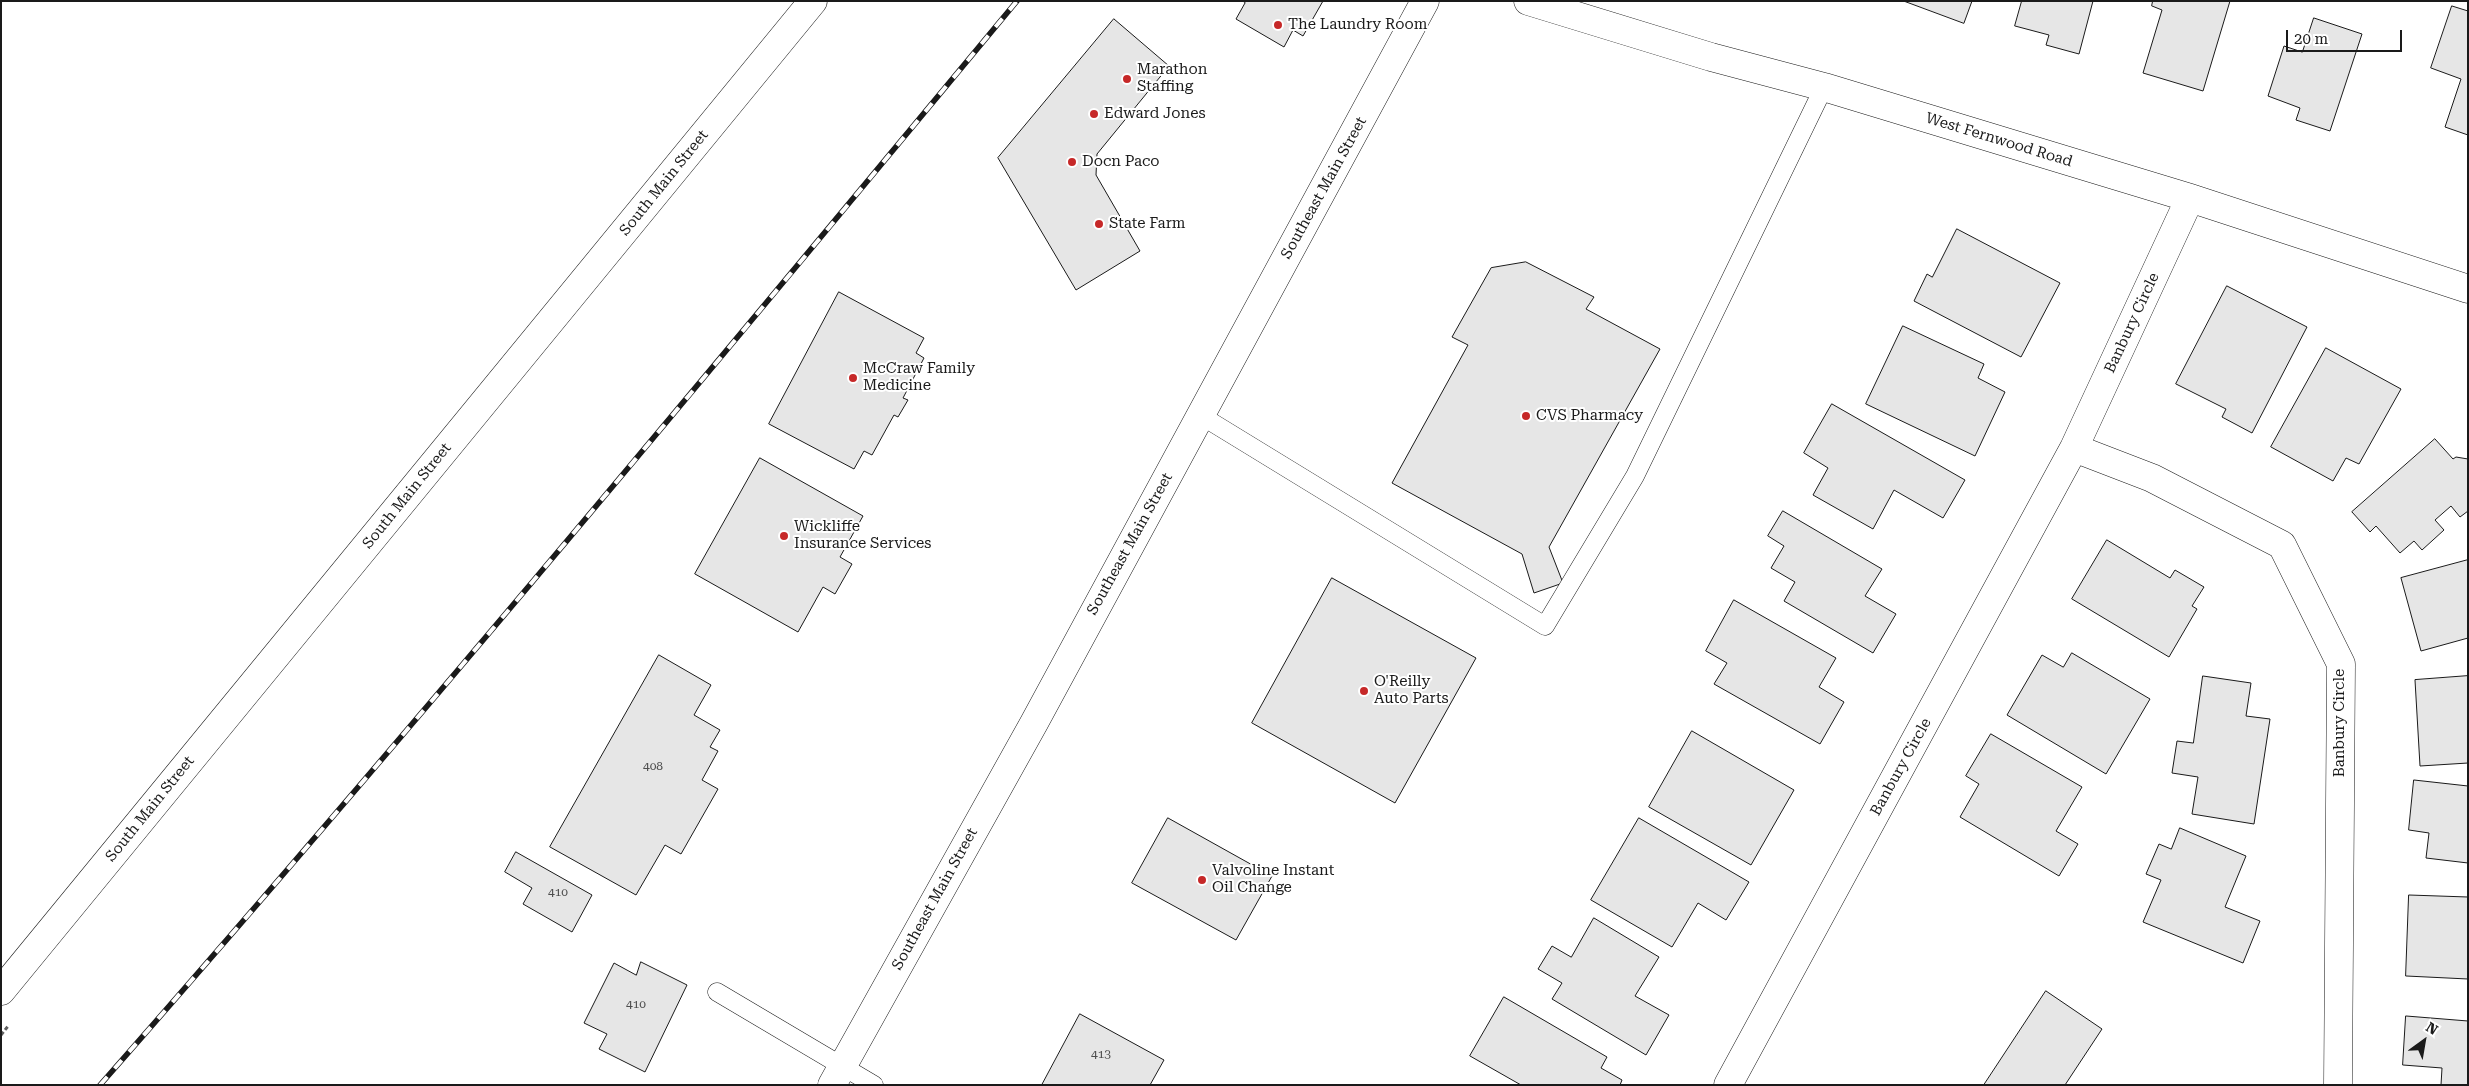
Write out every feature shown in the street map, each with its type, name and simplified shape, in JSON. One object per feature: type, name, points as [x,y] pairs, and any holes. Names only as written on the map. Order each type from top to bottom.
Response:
[{"type":"street","name":"South Main Street","points":[[1,991],[813,1]]},
{"type":"street","name":"Southeast Main Street","points":[[837,1076],[1034,722],[1425,1]]},
{"type":"street","name":"West Fernwood Road","points":[[1528,1],[1711,57],[1824,87],[2190,198],[2468,289]]},
{"type":"street","name":"Banbury Circle","points":[[1728,1085],[2074,448],[2190,198]]},
{"type":"street","name":"Banbury Circle","points":[[2074,448],[2152,478],[2282,546],[2341,664],[2338,1085]]},
{"type":"lane","points":[[1200,415],[1545,626],[1635,476],[1824,87]]},
{"type":"lane","points":[[717,992],[837,1076],[874,1085]]},
{"type":"building","name":"The Laundry Room","points":[[1243,1],[1323,1],[1303,36],[1293,30],[1284,47],[1236,19],[1245,3]]},
{"type":"building","points":[[1904,1],[1972,1],[1964,23]]},
{"type":"building","points":[[2022,1],[2093,1],[2079,54],[2046,45],[2049,35],[2015,26]]},
{"type":"building","points":[[2153,1],[2230,1],[2203,91],[2143,73],[2162,10],[2152,6]]},
{"type":"building","points":[[2452,6],[2468,11],[2468,135],[2445,127],[2461,79],[2431,68]]},
{"type":"building","points":[[2314,18],[2362,34],[2330,131],[2296,120],[2300,108],[2268,96],[2284,46],[2302,52]]},
{"type":"building","points":[[1114,19],[1169,66],[1097,154],[1096,175],[1140,251],[1076,290],[998,158]]},
{"type":"building","points":[[1957,229],[2060,283],[2021,357],[1914,301],[1927,274],[1932,277]]},
{"type":"building","name":"CVS Pharmacy","points":[[1526,262],[1594,297],[1586,309],[1660,349],[1549,547],[1563,583],[1534,593],[1522,554],[1392,483],[1468,345],[1452,337],[1491,268]]},
{"type":"building","points":[[2227,286],[2307,327],[2252,433],[2222,417],[2226,409],[2176,384]]},
{"type":"building","name":"McCraw Family Medicine","points":[[839,292],[924,338],[916,353],[924,358],[903,398],[908,400],[898,417],[894,415],[872,455],[864,451],[854,469],[769,424]]},
{"type":"building","points":[[1903,326],[1984,364],[1978,378],[2005,392],[1975,456],[1866,404]]},
{"type":"building","points":[[2326,348],[2401,389],[2359,464],[2346,458],[2333,481],[2271,447]]},
{"type":"building","points":[[1832,404],[1965,480],[1943,518],[1894,490],[1873,529],[1813,495],[1828,468],[1804,453]]},
{"type":"building","points":[[2435,439],[2453,459],[2456,457],[2468,459],[2468,511],[2460,517],[2451,506],[2435,520],[2444,530],[2422,550],[2414,541],[2400,553],[2376,526],[2370,532],[2352,512]]},
{"type":"building","name":"Wickliffe Insurance Services","points":[[760,458],[863,516],[840,557],[852,564],[835,594],[823,587],[798,632],[695,574]]},
{"type":"building","points":[[1783,511],[1882,569],[1865,596],[1896,614],[1873,653],[1784,601],[1795,582],[1771,568],[1784,546],[1768,536]]},
{"type":"building","points":[[2107,540],[2170,578],[2175,570],[2204,587],[2192,606],[2197,609],[2169,657],[2072,599]]},
{"type":"building","points":[[2468,560],[2468,638],[2421,651],[2401,578]]},
{"type":"building","name":"O'Reilly Auto Parts","points":[[1332,578],[1476,658],[1395,803],[1252,723]]},
{"type":"building","points":[[1734,600],[1836,658],[1819,687],[1844,702],[1820,744],[1714,684],[1727,663],[1706,651]]},
{"type":"building","points":[[2072,653],[2150,699],[2106,774],[2007,715],[2042,655],[2063,667]]},
{"type":"building","points":[[659,655],[711,685],[694,715],[720,730],[710,747],[718,751],[702,780],[718,789],[681,854],[665,845],[636,895],[550,847]]},
{"type":"building","points":[[2203,676],[2251,683],[2246,716],[2270,719],[2254,824],[2192,814],[2198,777],[2172,773],[2177,741],[2193,743]]},
{"type":"building","points":[[2468,676],[2468,763],[2420,766],[2415,680]]},
{"type":"building","points":[[1692,731],[1794,790],[1751,865],[1649,807]]},
{"type":"building","points":[[1991,734],[2082,787],[2056,831],[2078,844],[2059,876],[1960,817],[1979,784],[1966,776]]},
{"type":"building","points":[[2414,780],[2468,786],[2468,863],[2426,858],[2429,833],[2409,830]]},
{"type":"building","name":"Valvoline Instant Oil Change","points":[[1168,818],[1272,876],[1236,940],[1132,883]]},
{"type":"building","points":[[1639,818],[1749,882],[1726,920],[1698,903],[1672,947],[1591,900]]},
{"type":"building","points":[[2180,828],[2246,856],[2225,907],[2260,921],[2243,963],[2143,922],[2161,880],[2146,874],[2159,844],[2171,849]]},
{"type":"building","points":[[516,852],[592,895],[572,932],[523,904],[532,888],[505,872]]},
{"type":"building","points":[[2409,895],[2468,897],[2468,979],[2406,976]]},
{"type":"building","points":[[1594,918],[1659,957],[1635,996],[1669,1015],[1646,1055],[1552,999],[1562,983],[1538,969],[1552,946],[1571,957]]},
{"type":"building","points":[[641,962],[687,985],[645,1072],[599,1049],[607,1034],[584,1023],[614,963],[636,975]]},
{"type":"building","points":[[2046,991],[2102,1029],[2065,1085],[1984,1085]]},
{"type":"building","points":[[1504,997],[1607,1057],[1601,1068],[1622,1080],[1620,1085],[1521,1085],[1470,1056]]},
{"type":"building","points":[[1080,1014],[1164,1060],[1150,1085],[1042,1085]]},
{"type":"building","points":[[2406,1016],[2468,1021],[2468,1085],[2441,1085],[2442,1068],[2403,1065]]},
{"type":"railway","points":[[100,1085],[448,682],[1017,1]]},
{"type":"place","name":"The Laundry Room","points":[[1278,25]]},
{"type":"place","name":"Marathon Staffing","points":[[1127,79]]},
{"type":"place","name":"Edward Jones","points":[[1094,114]]},
{"type":"place","name":"Docn Paco","points":[[1072,162]]},
{"type":"place","name":"State Farm","points":[[1099,224]]},
{"type":"place","name":"McCraw Family Medicine","points":[[853,378]]},
{"type":"place","name":"CVS Pharmacy","points":[[1526,416]]},
{"type":"place","name":"Wickliffe Insurance Services","points":[[784,536]]},
{"type":"place","name":"O'Reilly Auto Parts","points":[[1364,691]]},
{"type":"place","name":"Valvoline Instant Oil Change","points":[[1202,880]]}]
